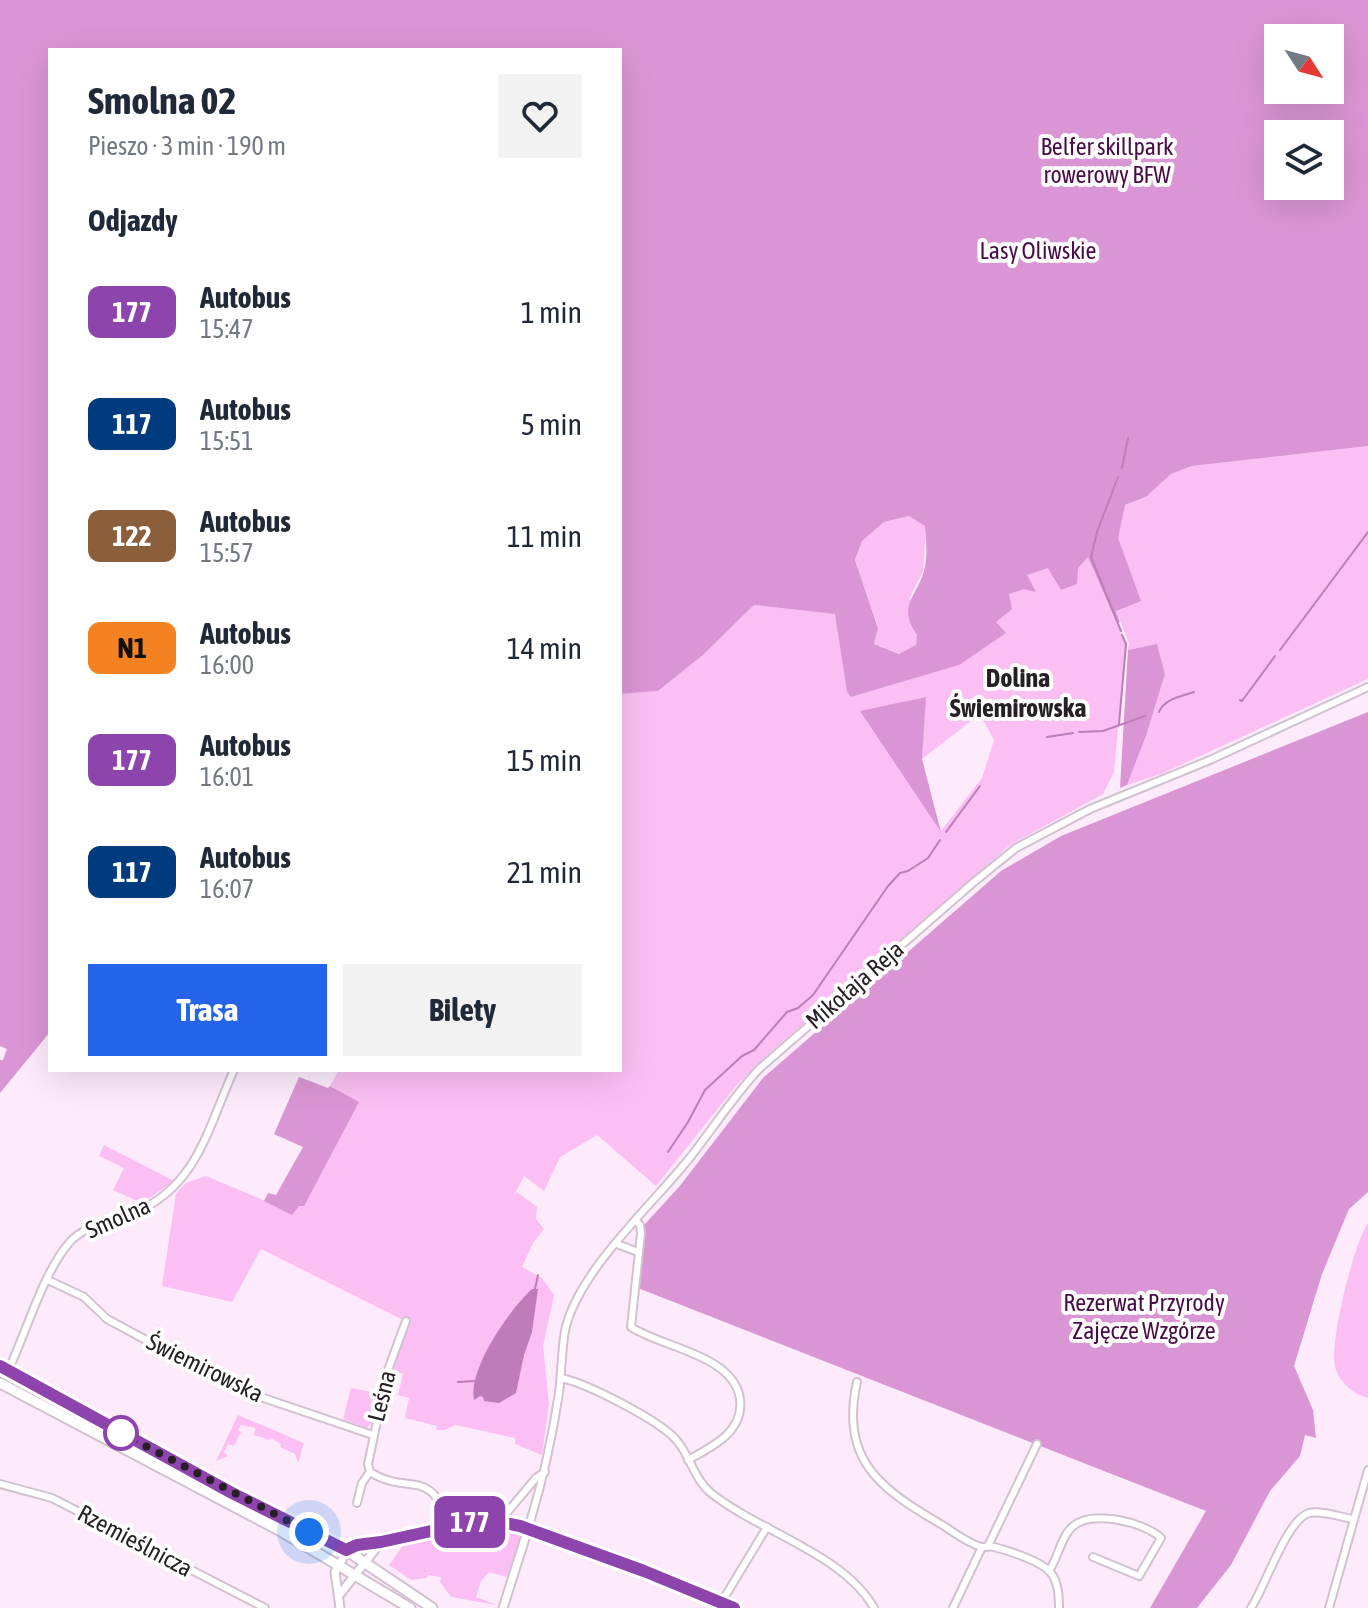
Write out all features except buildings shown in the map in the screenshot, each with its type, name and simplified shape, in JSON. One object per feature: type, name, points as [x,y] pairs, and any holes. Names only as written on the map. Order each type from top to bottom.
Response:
[{"type":"main road","points":[[4,1368],[232,1493],[346,1550],[432,1608]]},
{"type":"main road","points":[[0,1383],[242,1510],[410,1608]]},
{"type":"street","name":"Mikołaja Reja","points":[[503,1608],[545,1472],[561,1378],[562,1347],[570,1317],[584,1287],[759,1069],[1016,848],[1090,809],[1210,760],[1368,687]]},
{"type":"street","name":"Smolna","points":[[4,1368],[48,1280],[73,1239],[86,1230],[146,1208],[181,1182],[195,1162],[233,1072]]},
{"type":"street","points":[[636,1221],[641,1233],[631,1327],[714,1363],[737,1383],[740,1401],[737,1422],[718,1443],[688,1460]]},
{"type":"street","points":[[617,1244],[638,1252]]},
{"type":"street","name":"Świemirowska","points":[[48,1280],[84,1297],[107,1319],[239,1390],[373,1435]]},
{"type":"street","name":"Leśna","points":[[357,1503],[362,1483],[370,1472],[368,1464],[373,1435],[388,1370],[406,1321]]},
{"type":"street","points":[[561,1378],[596,1391],[658,1426],[678,1442],[712,1493],[842,1571],[864,1592],[874,1608]]},
{"type":"street","points":[[857,1382],[852,1404],[855,1435],[868,1468],[881,1485],[916,1510],[985,1546],[1049,1571],[1056,1583],[1059,1608]]},
{"type":"street","points":[[953,1608],[1037,1444]]},
{"type":"street","points":[[1329,1608],[1368,1470]]},
{"type":"street","points":[[370,1472],[433,1492],[442,1504],[450,1526]]},
{"type":"street","points":[[499,1522],[536,1478],[545,1472]]},
{"type":"street","name":"Rzemieślnicza","points":[[0,1484],[52,1498],[265,1608]]},
{"type":"street","points":[[1251,1608],[1287,1536],[1300,1518],[1313,1512],[1353,1519]]},
{"type":"street","points":[[1049,1571],[1070,1529],[1080,1523],[1112,1518],[1158,1534],[1161,1538],[1139,1576],[1093,1557]]},
{"type":"street","points":[[340,1608],[335,1572],[346,1550],[450,1526],[499,1522],[528,1529],[719,1605],[734,1608]]},
{"type":"street","points":[[719,1605],[767,1527]]},
{"type":"street","points":[[340,1594],[381,1542]]},
{"type":"shaded area","points":[[1368,446],[1368,679],[1161,774],[1127,785],[1165,674],[1157,645],[1128,650],[1129,643],[1096,561],[1111,511],[1146,497],[1171,474],[1192,466]]},
{"type":"shaded area","points":[[909,516],[926,526],[923,571],[910,597],[916,646],[900,654],[874,644],[878,627],[855,560],[862,541],[884,522]]},
{"type":"shaded area","points":[[1034,543],[1088,556],[1126,644],[1114,772],[1103,794],[1010,845],[765,1057],[736,1086],[656,1186],[597,1135],[560,1157],[544,1191],[524,1176],[514,1195],[517,1192],[537,1207],[536,1219],[544,1229],[533,1243],[522,1267],[542,1278],[554,1295],[543,1346],[549,1404],[542,1455],[515,1444],[515,1438],[456,1425],[436,1430],[437,1426],[405,1418],[409,1398],[398,1395],[403,1374],[391,1370],[409,1323],[261,1249],[232,1302],[162,1286],[176,1194],[186,1183],[206,1176],[282,1208],[291,1215],[358,1102],[330,1086],[338,1072],[622,1072],[622,694],[658,691],[703,655],[754,605],[836,614],[847,692],[851,697],[958,665]],"holes":[[[925,697],[922,759],[980,714],[994,740],[982,778],[941,831],[861,712]]]},
{"type":"shaded area","points":[[104,1145],[174,1181],[142,1203],[113,1190],[124,1168],[99,1156]]},
{"type":"shaded area","points":[[1368,1223],[1368,1398],[1345,1384],[1338,1375],[1334,1358],[1343,1296]]},
{"type":"shaded area","points":[[532,1289],[538,1289],[532,1332],[516,1393],[499,1403],[484,1401],[480,1396],[474,1400],[477,1373],[492,1341],[512,1311]]},
{"type":"shaded area","points":[[351,1388],[378,1393],[367,1428],[343,1419]]},
{"type":"shaded area","points":[[238,1415],[304,1443],[298,1463],[295,1454],[280,1447],[281,1444],[271,1438],[254,1435],[255,1428],[241,1425],[234,1446],[228,1444],[224,1452],[228,1456],[216,1461]]},
{"type":"shaded area","points":[[485,1526],[516,1531],[521,1539],[511,1571],[506,1577],[489,1572],[481,1581],[476,1597],[497,1605],[451,1597],[440,1582],[441,1577],[428,1575],[427,1578],[411,1580],[389,1565],[406,1541]]},
{"type":"green space","name":"Lasy Oliwskie","points":[[0,0],[1368,0],[1368,446],[1192,466],[1171,474],[1146,497],[1125,505],[1118,538],[1141,601],[1116,611],[1120,622],[1117,623],[1088,557],[1078,568],[1077,584],[1061,590],[1048,568],[1027,575],[1036,592],[1024,589],[1009,594],[1012,609],[996,622],[1006,633],[959,665],[851,697],[847,692],[835,614],[754,605],[703,655],[658,691],[622,694],[622,48],[48,48],[48,1034],[0,1093],[0,1060],[3,1060],[7,1049],[0,1046]],"holes":[[[909,516],[925,526],[925,565],[908,609],[917,635],[916,645],[899,654],[874,644],[878,628],[855,560],[862,541],[884,522]]]},
{"type":"green space","points":[[1157,644],[1165,674],[1127,785],[1120,788],[1128,650]]},
{"type":"green space","points":[[926,697],[922,759],[941,832],[860,711]]},
{"type":"green space","name":"Rezerwat Przyrody Zajęcze Wzgórze","points":[[1368,712],[1368,1192],[1349,1209],[1322,1274],[1294,1366],[1313,1410],[1316,1438],[1305,1435],[1300,1456],[1270,1491],[1231,1565],[1197,1608],[1150,1608],[1206,1511],[638,1288],[644,1225],[679,1187],[763,1078],[1001,871],[1061,836]]},
{"type":"green space","points":[[299,1077],[328,1088],[330,1086],[359,1102],[304,1206],[299,1206],[292,1215],[264,1201],[268,1193],[276,1195],[303,1147],[274,1134]]},
{"type":"waterway","points":[[1122,468],[1128,438]]},
{"type":"waterway","points":[[1118,477],[1091,557],[1121,631]]},
{"type":"waterway","points":[[1280,650],[1368,532]]},
{"type":"waterway","points":[[1119,724],[1126,644],[1122,635]]},
{"type":"waterway","points":[[1240,700],[1275,656]]},
{"type":"waterway","points":[[1159,712],[1169,701],[1194,692]]},
{"type":"waterway","points":[[1079,732],[1103,731],[1145,716]]},
{"type":"waterway","points":[[1047,737],[1073,733]]},
{"type":"waterway","points":[[946,832],[980,786]]},
{"type":"waterway","points":[[668,1152],[705,1090],[742,1056],[754,1050],[787,1012],[798,1008],[813,995],[888,886],[900,873],[928,858],[940,840]]},
{"type":"waterway","points":[[535,1289],[538,1275]]},
{"type":"waterway","points":[[458,1382],[475,1381]]},
{"type":"bus line","name":"177","points":[[0,1366],[232,1493],[346,1550],[350,1546],[460,1524],[499,1522],[520,1526],[644,1571],[734,1608]]},
{"type":"district","name":"Dolina Świemirowska","points":[[1018,693]]},
{"type":"route","points":[[121,1433],[309,1532]]},
{"type":"park label","name":"Belfer skillpark rowerowy BFW","points":[[1107,161]]}]
